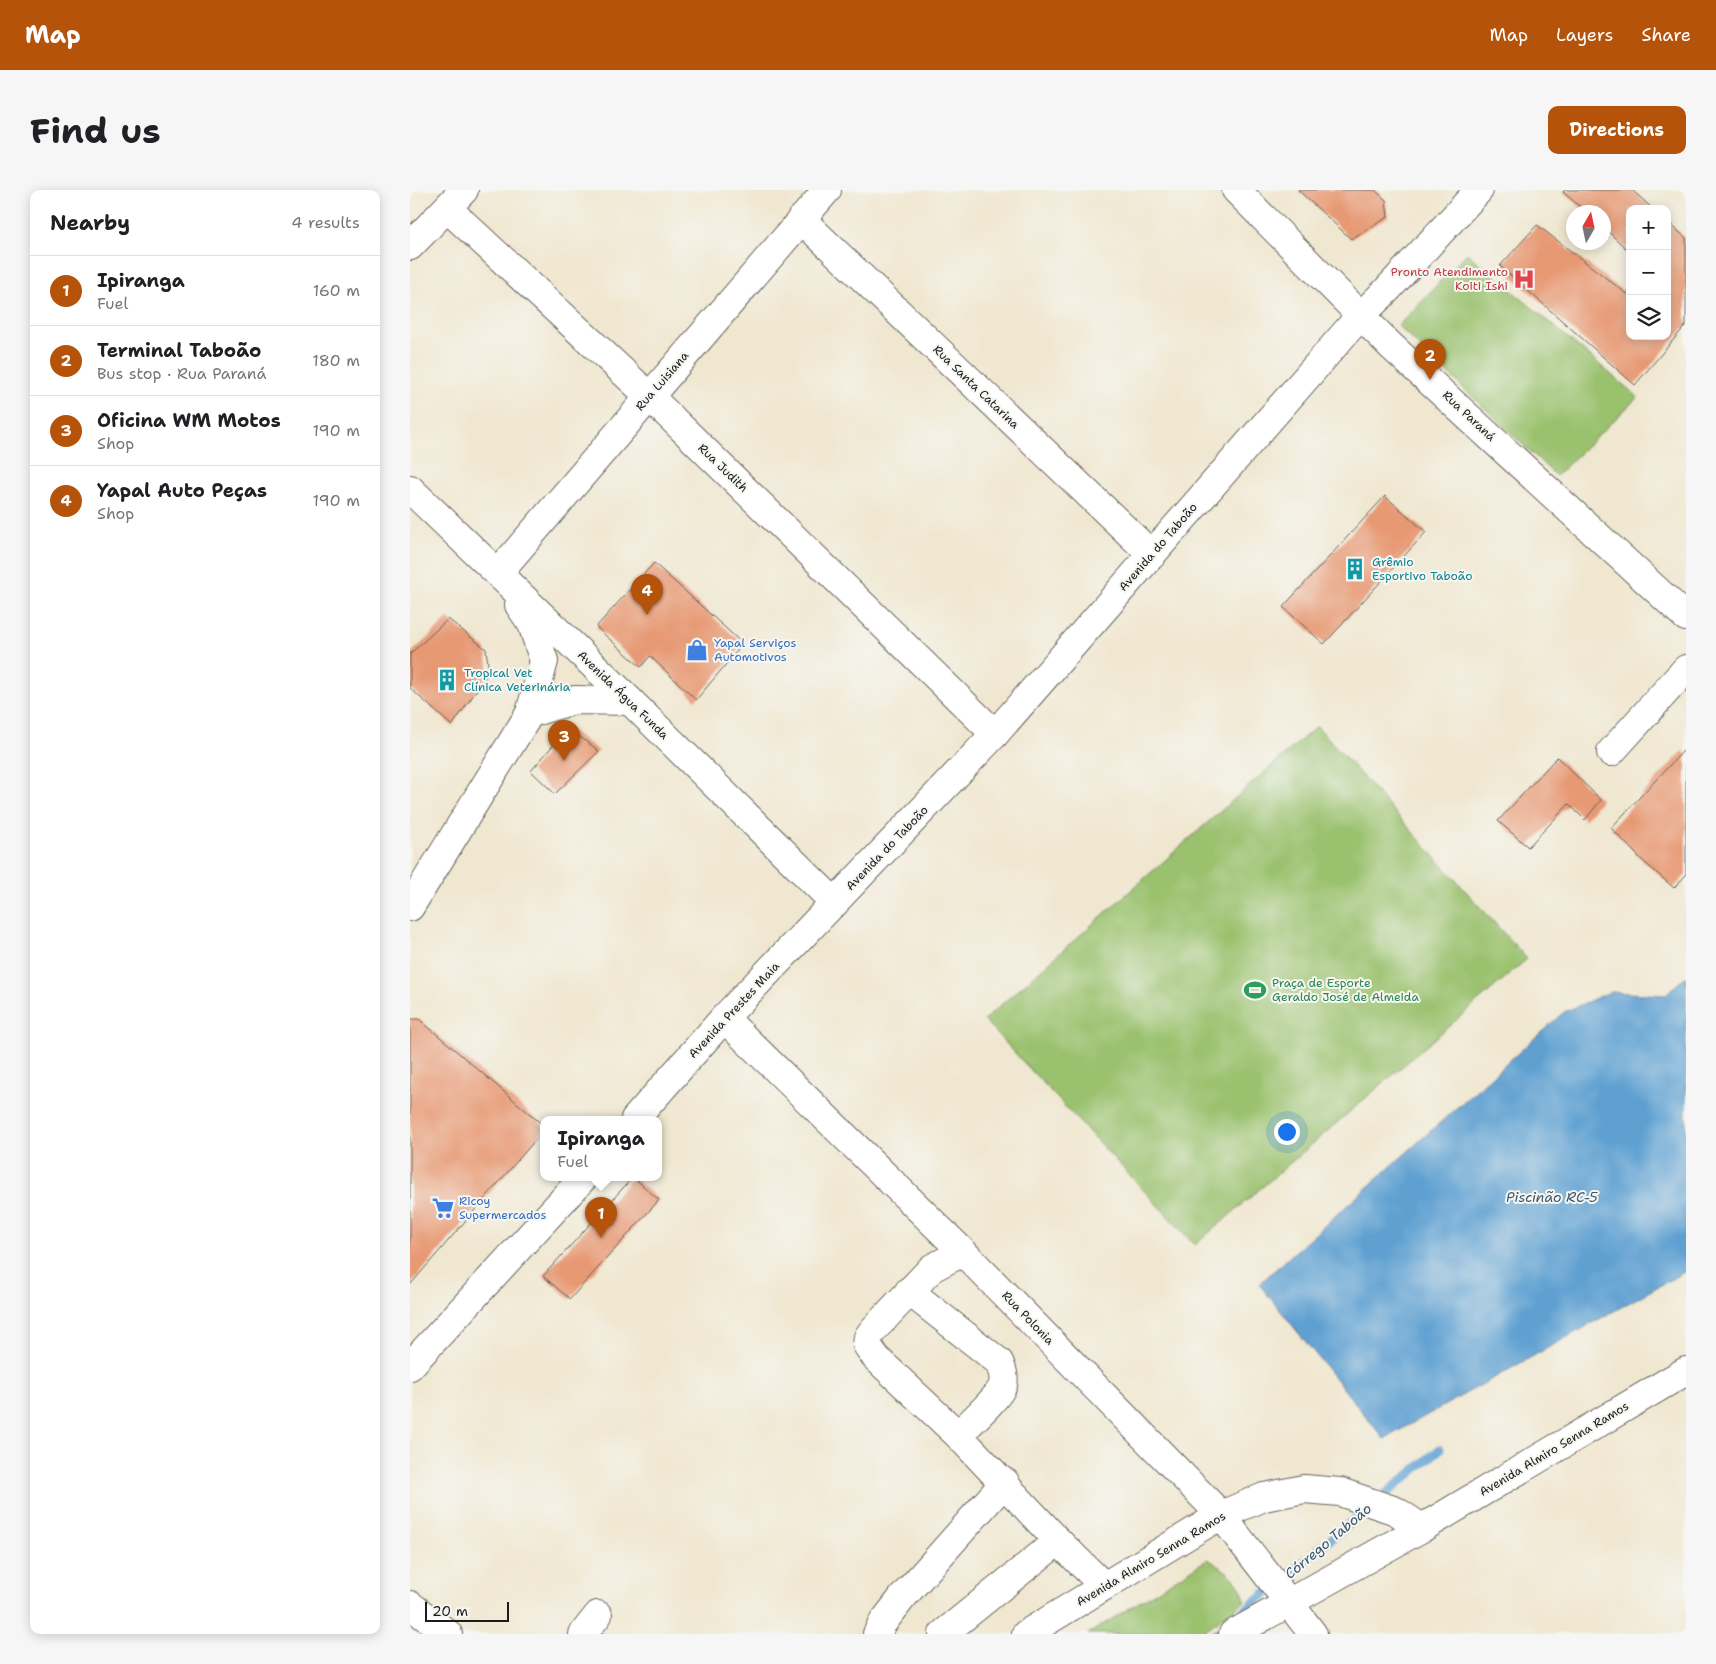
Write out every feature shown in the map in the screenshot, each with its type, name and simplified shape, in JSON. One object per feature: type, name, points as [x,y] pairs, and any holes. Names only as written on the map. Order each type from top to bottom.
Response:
[{"type":"street","name":"Rua Luisiana","points":[[498,572],[826,190]]},
{"type":"street","name":"Rua Paraná","points":[[1236,190],[1360,316],[1686,617]]},
{"type":"street","name":"Avenida do Taboão","points":[[835,902],[996,734],[1360,316],[1479,190]]},
{"type":"street","points":[[410,246],[456,199]]},
{"type":"street","name":"Rua Judith","points":[[456,199],[649,396],[996,734]]},
{"type":"street","name":"Rua Santa Catarina","points":[[801,219],[1152,555]]},
{"type":"street","name":"Avenida Água Funda","points":[[410,489],[498,572],[835,902]]},
{"type":"street","points":[[410,907],[530,713],[544,661],[532,624],[498,572]]},
{"type":"street","points":[[1611,752],[1686,669]]},
{"type":"street","points":[[530,713],[574,700],[630,701]]},
{"type":"street","name":"Avenida Prestes Maia","points":[[638,1116],[724,1018],[835,902]]},
{"type":"street","name":"Rua Polonia","points":[[724,1018],[963,1252],[1221,1515],[1313,1634]]},
{"type":"street","points":[[410,1366],[580,1181]]},
{"type":"street","points":[[963,1252],[932,1268],[908,1291],[874,1329],[868,1337],[867,1345],[876,1358],[958,1435],[1005,1482],[1058,1541],[1104,1586]]},
{"type":"street","points":[[908,1291],[999,1362],[1003,1370],[1004,1378],[1000,1391],[958,1435]]},
{"type":"street","name":"Avenida Almiro Senna Ramos","points":[[1233,1634],[1422,1528],[1686,1371]]},
{"type":"street","points":[[877,1634],[882,1624],[902,1598],[1005,1482]]},
{"type":"street","name":"Avenida Almiro Senna Ramos","points":[[1026,1634],[1221,1515],[1264,1497],[1304,1489],[1340,1492],[1396,1511],[1422,1528]]},
{"type":"street","points":[[943,1634],[1058,1541]]},
{"type":"street","points":[[410,1605],[448,1634]]},
{"type":"green space","points":[[1467,253],[1638,397],[1556,476],[1398,326]]},
{"type":"green space","name":"Praça de Esporte Geraldo José de Almeida","points":[[1317,726],[1527,959],[1195,1245],[984,1020]]},
{"type":"green space","points":[[1208,1559],[1226,1571],[1236,1581],[1245,1601],[1200,1634],[1088,1634]]},
{"type":"water","name":"Piscinão RC-5","points":[[1686,976],[1686,1271],[1384,1439],[1259,1284],[1564,1012],[1610,992],[1665,995]]},
{"type":"building","points":[[1298,190],[1375,190],[1386,200],[1388,217],[1351,239]]},
{"type":"building","points":[[1565,190],[1632,190],[1649,205],[1626,205],[1626,248],[1611,234],[1611,205],[1578,205],[1563,192]]},
{"type":"building","points":[[1537,225],[1566,247],[1566,250],[1570,250],[1626,293],[1626,340],[1671,340],[1671,225],[1686,238],[1686,325],[1635,385],[1500,266]]},
{"type":"building","name":"Grêmio Esportivo Taboão","points":[[1385,496],[1426,532],[1324,644],[1283,607]]},
{"type":"building","points":[[654,563],[743,644],[696,700],[650,656],[641,667],[596,627]]},
{"type":"building","name":"Tropical Vet Clínica Veterinária","points":[[448,619],[486,649],[489,672],[452,726],[410,688],[410,654]]},
{"type":"building","points":[[568,728],[599,751],[555,794],[531,771]]},
{"type":"building","points":[[1683,751],[1686,754],[1686,875],[1674,888],[1642,860],[1611,828]]},
{"type":"building","points":[[1557,757],[1601,800],[1585,820],[1569,804],[1528,847],[1498,821]]},
{"type":"building","name":"Ricoy Supermercados","points":[[410,1019],[419,1019],[540,1123],[540,1135],[410,1285]]},
{"type":"building","points":[[629,1181],[638,1181],[659,1200],[570,1299],[543,1276]]},
{"type":"waterway","name":"Córrego Taboão","points":[[1216,1634],[1440,1449]]},
{"type":"place","name":"Pronto Atendimento Koiti Ishi","points":[[1524,279]]},
{"type":"place","name":"Terminal Taboão","points":[[1430,380]]},
{"type":"place","name":"Grêmio Esportivo Taboão","points":[[1355,569]]},
{"type":"place","name":"Yapal Auto Peças","points":[[647,615]]},
{"type":"place","name":"Yapal Serviços Automotivos","points":[[697,650]]},
{"type":"place","name":"Tropical Vet Clínica Veterinária","points":[[447,680]]},
{"type":"place","name":"Oficina WM Motos","points":[[564,761]]},
{"type":"place","name":"Praça de Esporte Geraldo José de Almeida","points":[[1255,990]]},
{"type":"place","name":"Ricoy Supermercados","points":[[443,1208]]},
{"type":"place","name":"Ipiranga","points":[[601,1238]]}]
